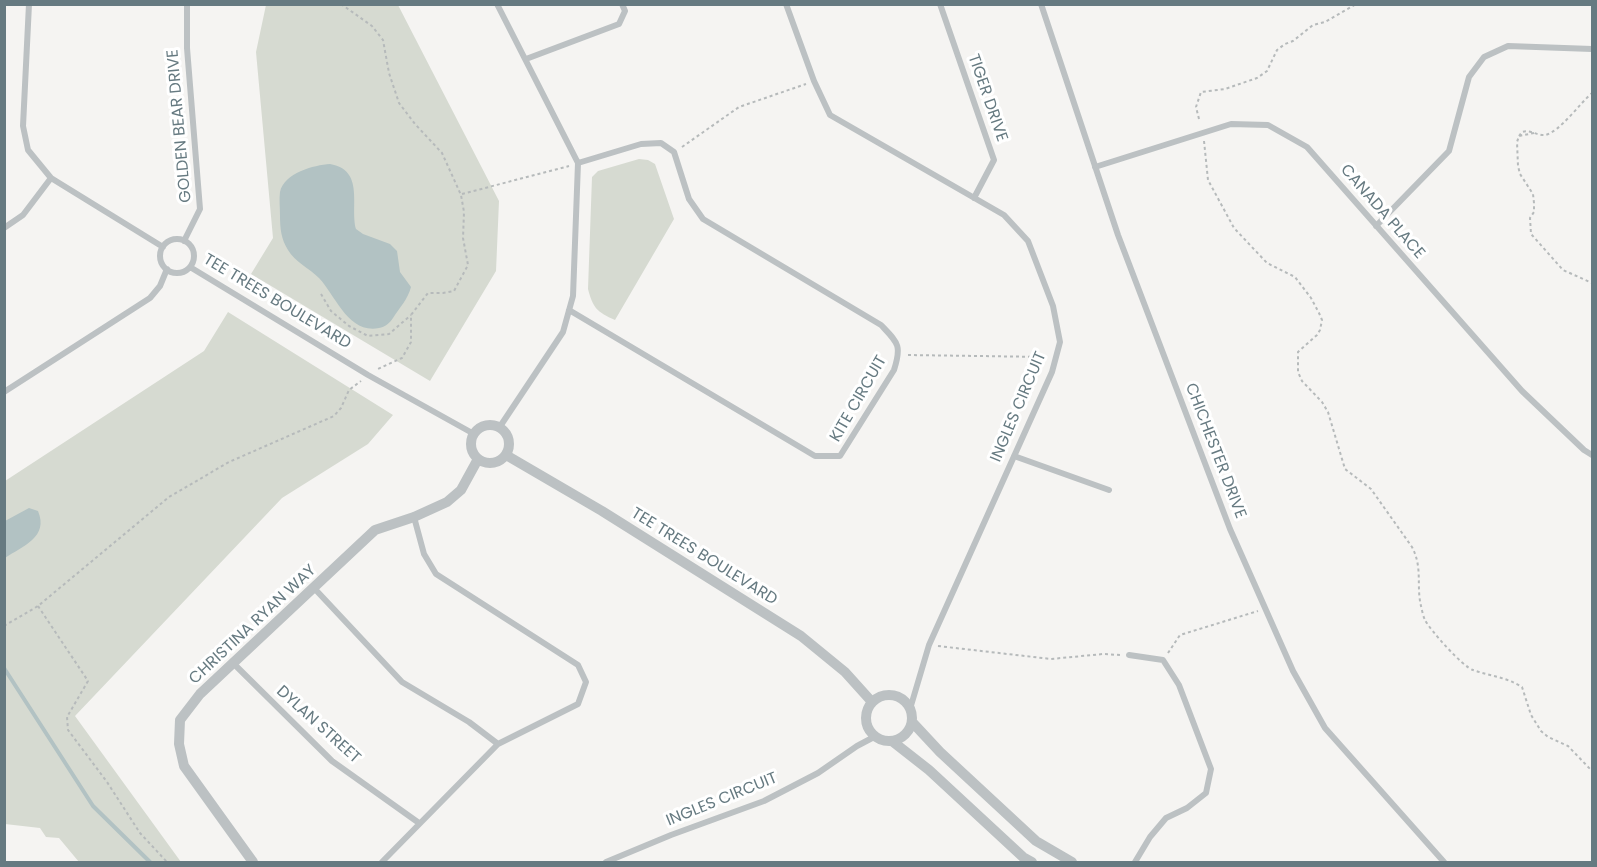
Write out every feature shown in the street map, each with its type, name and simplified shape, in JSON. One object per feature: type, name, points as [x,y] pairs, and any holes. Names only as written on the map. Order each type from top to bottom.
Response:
[{"type":"street","points":[[29,4],[23,126],[28,150],[51,178],[163,247]]},
{"type":"street","name":"GOLDEN BEAR DRIVE","points":[[184,241],[200,210],[187,48],[187,4]]},
{"type":"street","points":[[497,4],[578,163],[573,296],[569,310],[562,332],[499,428]]},
{"type":"street","points":[[526,58],[620,24],[625,12],[622,4]]},
{"type":"street","name":"INGLES CIRCUIT","points":[[786,4],[814,81],[830,115],[1004,216],[1028,241],[1053,306],[1060,342],[1052,372],[929,645],[910,709]]},
{"type":"street","name":"TIGER DRIVE","points":[[940,4],[994,160],[974,198]]},
{"type":"street","name":"CHICHESTER DRIVE","points":[[1041,4],[1118,235],[1230,529],[1293,671],[1325,728],[1444,862]]},
{"type":"street","points":[[1376,226],[1449,151],[1469,76],[1484,57],[1508,46],[1593,49]]},
{"type":"street","name":"CANADA PLACE","points":[[1095,167],[1231,124],[1268,125],[1307,147],[1522,391],[1584,450],[1593,455]]},
{"type":"street","points":[[578,163],[641,144],[662,143],[674,152]]},
{"type":"street","name":"KITE CIRCUIT","points":[[569,310],[815,456],[840,456],[894,370],[899,354],[898,343],[881,325],[703,219],[689,199],[674,152]]},
{"type":"street","points":[[4,228],[23,216],[51,178]]},
{"type":"street","points":[[173,240],[184,241],[192,248],[194,258],[190,267],[183,272],[175,273],[167,269],[160,255],[163,247],[173,240]]},
{"type":"street","name":"TEE TREES BOULEVARD","points":[[190,267],[368,375],[474,434]]},
{"type":"street","points":[[4,392],[150,298],[160,286],[167,269]]},
{"type":"street","points":[[488,425],[499,428],[504,432],[509,443],[506,455],[496,463],[490,464],[478,459],[471,448],[474,434],[488,425]]},
{"type":"street","name":"TEE TREES BOULEVARD","points":[[506,455],[602,511],[801,636],[845,672],[872,702]]},
{"type":"street","points":[[1014,456],[1109,490]]},
{"type":"street","name":"CHRISTINA RYAN WAY","points":[[254,862],[184,766],[178,744],[180,720],[200,694],[375,530],[414,517],[447,502],[461,490],[478,459]]},
{"type":"street","points":[[382,862],[498,744],[578,704],[586,682],[578,665],[436,574],[424,554],[414,517]]},
{"type":"street","points":[[314,588],[402,682],[470,722],[498,744]]},
{"type":"street","points":[[1129,655],[1163,660],[1179,685],[1211,769],[1206,793],[1187,808],[1167,818],[1150,837],[1135,862]]},
{"type":"street","name":"DYLAN STREET","points":[[233,663],[332,761],[419,824]]},
{"type":"street","points":[[913,723],[900,739],[885,741],[874,737],[866,725],[865,718],[867,709],[879,697],[888,695],[903,700],[910,709],[913,723],[940,752],[1036,842],[1072,862]]},
{"type":"street","name":"INGLES CIRCUIT","points":[[606,862],[623,859],[671,835],[764,801],[818,773],[874,737]]},
{"type":"street","points":[[892,741],[929,770],[1023,857],[1032,862]]},
{"type":"path","points":[[321,294],[331,311],[349,326],[368,336],[389,334],[411,315],[428,293],[454,291],[468,265],[463,238],[464,212],[461,195],[442,153],[399,103],[389,73],[383,40],[372,26],[341,4]]},
{"type":"path","points":[[1199,119],[1196,107],[1201,92],[1225,89],[1257,78],[1267,71],[1277,50],[1285,44],[1293,41],[1313,25],[1325,22],[1356,4]]},
{"type":"path","points":[[674,152],[739,107],[814,81]]},
{"type":"path","points":[[1593,93],[1551,132],[1545,135],[1534,133],[1519,136],[1517,142],[1520,174],[1533,194],[1534,212],[1530,218],[1531,234],[1563,270],[1593,283]]},
{"type":"path","points":[[1201,133],[1206,144],[1208,180],[1234,228],[1267,262],[1295,277],[1319,313],[1322,320],[1320,330],[1298,352],[1298,372],[1302,381],[1316,393],[1328,412],[1345,469],[1371,489],[1418,557],[1420,605],[1425,620],[1471,670],[1511,680],[1522,687],[1531,715],[1541,731],[1548,737],[1568,746],[1593,771]]},
{"type":"path","points":[[461,195],[578,163]]},
{"type":"path","points":[[4,626],[38,606],[170,497],[229,462],[334,416],[341,408],[349,390],[368,375],[402,358],[411,342],[411,315]]},
{"type":"path","points":[[899,354],[1056,357]]},
{"type":"path","points":[[38,606],[88,681],[67,717],[68,730],[107,782],[140,832],[167,862]]},
{"type":"path","points":[[1163,660],[1180,635],[1265,608]]},
{"type":"path","points":[[929,645],[1051,658],[1103,654],[1129,655]]},
{"type":"shaded area","points":[[266,5],[398,5],[499,201],[496,271],[430,381],[251,274],[273,238],[256,52]]},
{"type":"shaded area","points":[[639,159],[655,164],[674,219],[615,320],[597,309],[588,289],[592,177],[598,171]]},
{"type":"shaded area","points":[[330,164],[348,173],[352,181],[356,229],[390,244],[397,251],[400,272],[411,287],[392,320],[381,327],[368,328],[351,320],[319,278],[291,254],[282,238],[280,192],[283,185],[300,171]]},
{"type":"shaded area","points":[[228,312],[393,415],[368,444],[282,498],[75,716],[181,862],[79,862],[59,838],[46,837],[40,828],[5,824],[5,481],[204,351]]},
{"type":"shaded area","points":[[29,508],[38,511],[40,528],[32,540],[5,558],[5,521]]},
{"type":"waterway","points":[[4,668],[93,806],[150,862]]}]
